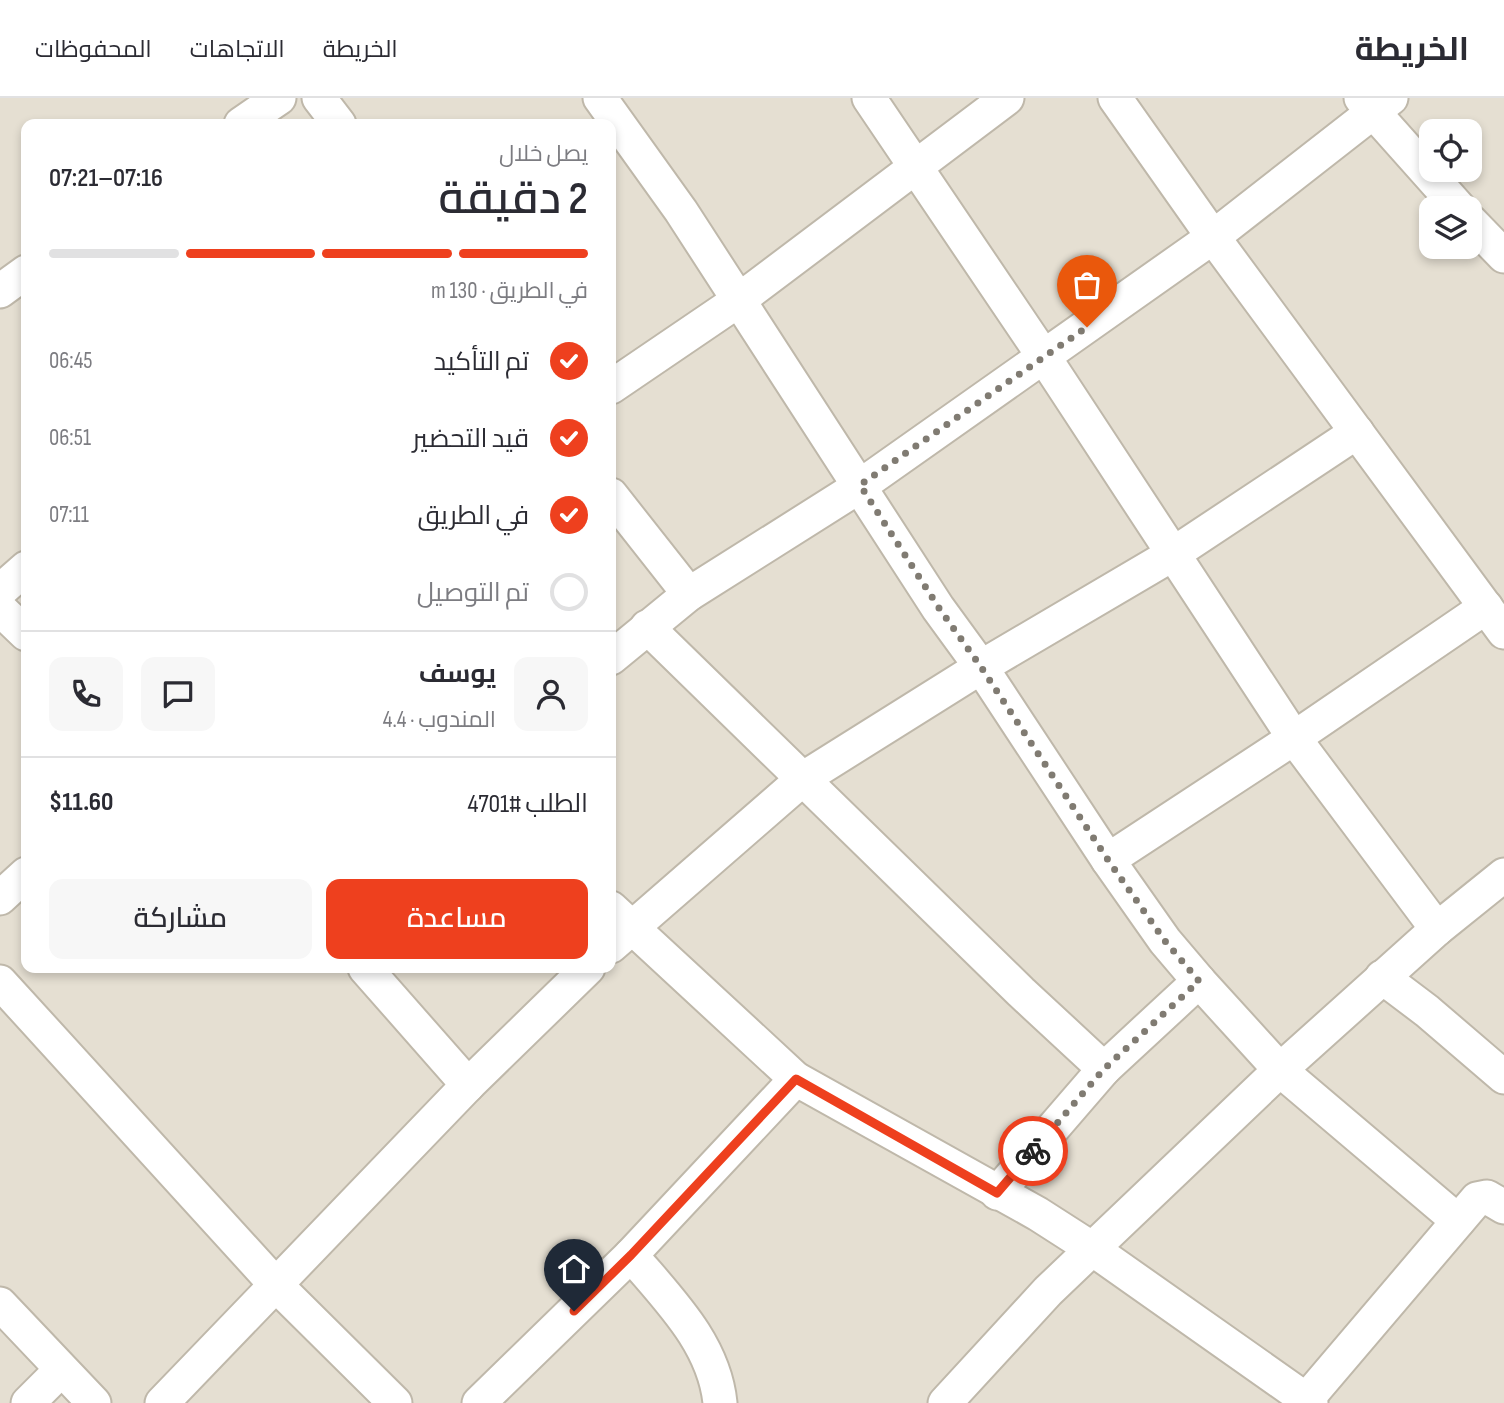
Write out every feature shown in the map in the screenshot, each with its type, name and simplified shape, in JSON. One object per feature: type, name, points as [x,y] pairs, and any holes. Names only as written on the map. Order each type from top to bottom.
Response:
[{"type":"street","points":[[248,119],[279,98]]},
{"type":"street","points":[[319,98],[335,119]]},
{"type":"street","points":[[869,98],[918,167],[1294,738],[1437,929]]},
{"type":"street","points":[[616,384],[739,300],[1007,98]]},
{"type":"street","points":[[1108,860],[1294,738],[1495,620],[1213,237],[1115,98]]},
{"type":"street","points":[[616,653],[689,594],[860,485],[1213,237],[1375,103],[1449,196]]},
{"type":"street","points":[[616,121],[681,211],[939,608],[1165,941],[1280,1070],[1458,1221]]},
{"type":"street","points":[[1482,233],[1504,256]]},
{"type":"street","points":[[1357,432],[1174,554],[981,667],[804,778],[617,927],[796,1079],[1038,1214],[1091,1248],[1309,1401],[1477,1199],[1493,1199],[1504,1207]]},
{"type":"street","points":[[616,501],[689,594]]},
{"type":"street","points":[[0,591],[21,572]]},
{"type":"street","points":[[0,609],[21,629]]},
{"type":"street","points":[[648,627],[1021,992],[1104,1069]]},
{"type":"street","points":[[945,1403],[1091,1248],[1381,977],[1504,875]]},
{"type":"street","points":[[0,898],[21,879]]},
{"type":"street","points":[[369,973],[468,1085]]},
{"type":"street","points":[[162,1403],[468,1085],[583,973]]},
{"type":"street","points":[[1381,977],[1427,1011],[1504,1077]]},
{"type":"street","points":[[997,1193],[1104,1069],[1199,981]]},
{"type":"street","points":[[0,982],[277,1286],[395,1403]]},
{"type":"street","points":[[479,1403],[631,1255],[796,1079]]},
{"type":"street","points":[[631,1255],[695,1333],[710,1364],[720,1403]]},
{"type":"street","points":[[0,1304],[94,1403]]},
{"type":"street","points":[[27,1403],[61,1370]]},
{"type":"shaded area","points":[[0,98],[1504,98],[1504,1403],[0,1403]]},
{"type":"way so far","points":[[1033,1151],[1104,1069],[1199,981],[1165,941],[1108,860],[860,485],[1087,327]]},
{"type":"route","points":[[574,1311],[631,1255],[796,1079],[997,1193],[1033,1151]]}]
